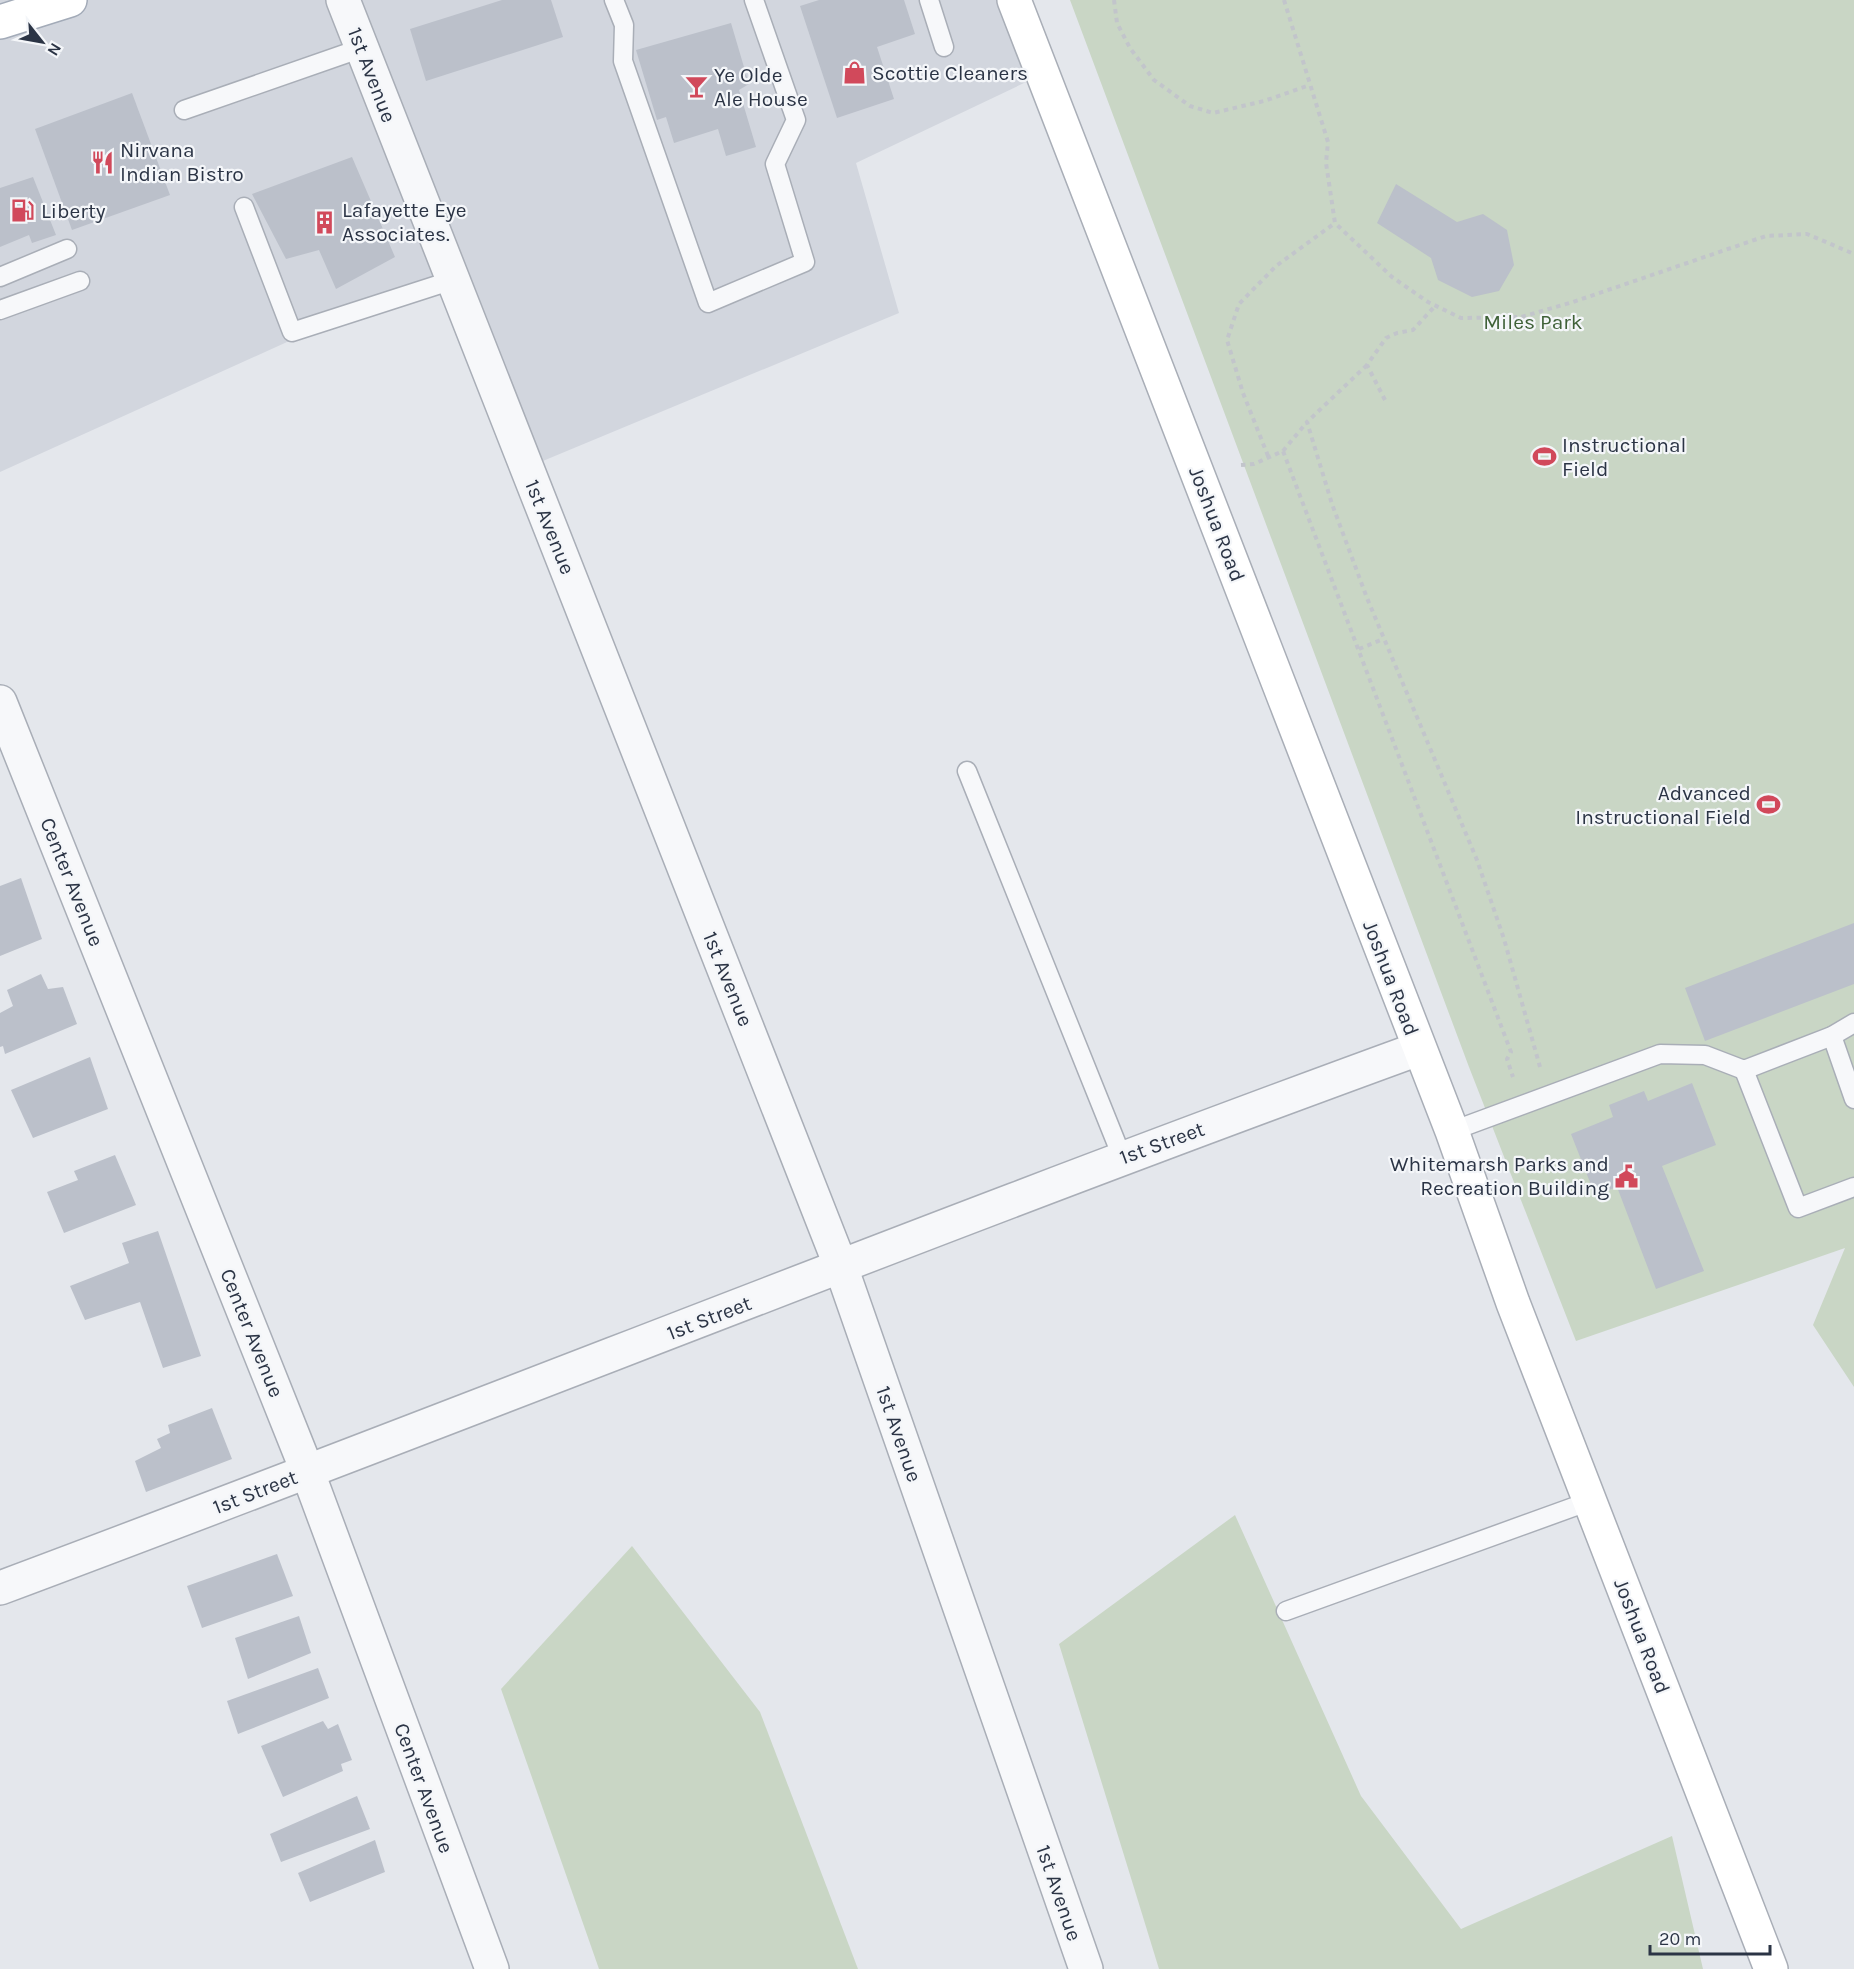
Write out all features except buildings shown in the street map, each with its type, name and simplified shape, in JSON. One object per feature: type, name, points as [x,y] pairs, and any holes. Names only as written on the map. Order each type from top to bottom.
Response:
[{"type":"main road","points":[[5,13],[70,0]]},
{"type":"main road","name":"Joshua Road","points":[[1014,0],[1418,1049],[1452,1131],[1513,1303],[1771,1969]]},
{"type":"street","name":"1st Avenue","points":[[343,0],[841,1267],[1086,1969]]},
{"type":"street","name":"Center Avenue","points":[[0,702],[308,1473],[492,1969]]},
{"type":"street","name":"1st Street","points":[[0,1588],[308,1473],[1122,1157],[1418,1049]]},
{"type":"lane","points":[[614,0],[624,25],[623,61],[708,303],[805,262],[775,164],[796,120],[754,0]]},
{"type":"lane","points":[[928,0],[944,47]]},
{"type":"lane","points":[[184,110],[362,48]]},
{"type":"lane","points":[[244,207],[292,332],[453,280]]},
{"type":"lane","points":[[0,277],[67,249]]},
{"type":"lane","points":[[0,310],[80,281]]},
{"type":"lane","points":[[968,771],[1122,1157]]},
{"type":"lane","points":[[1452,1131],[1660,1054],[1705,1055],[1744,1070],[1832,1036],[1854,1023]]},
{"type":"lane","points":[[1832,1036],[1854,1098]]},
{"type":"lane","points":[[1744,1070],[1797,1208],[1854,1187]]},
{"type":"lane","points":[[1286,1611],[1590,1501]]},
{"type":"path","points":[[1114,0],[1117,24],[1130,48],[1155,80],[1190,106],[1213,113],[1264,101],[1310,85]]},
{"type":"path","points":[[1284,0],[1328,142],[1326,163],[1335,224],[1392,277],[1436,306],[1461,318],[1521,317],[1573,302],[1766,236],[1807,234],[1854,254]]},
{"type":"path","points":[[1268,456],[1243,393],[1227,340],[1239,304],[1276,266],[1335,224]]},
{"type":"path","points":[[1241,465],[1254,464],[1284,450],[1307,422],[1367,365],[1386,338],[1396,333],[1413,330],[1436,306]]},
{"type":"path","points":[[1367,365],[1385,400]]},
{"type":"path","points":[[1307,422],[1332,504],[1383,639],[1477,860],[1504,939],[1540,1068],[1549,1065]]},
{"type":"path","points":[[1284,450],[1511,1052],[1507,1059],[1515,1082]]},
{"type":"path","points":[[1359,649],[1383,639]]},
{"type":"shaded area","points":[[0,0],[1014,0],[1043,74],[856,163],[899,313],[526,468],[448,269],[0,472]]},
{"type":"green space","name":"Miles Park","points":[[1070,0],[1854,0],[1854,1387],[1813,1325],[1845,1248],[1576,1341],[1469,1067]]},
{"type":"green space","points":[[1235,1515],[1361,1796],[1461,1929],[1672,1836],[1703,1969],[1159,1969],[1059,1644]]},
{"type":"green space","points":[[632,1546],[760,1712],[858,1969],[599,1969],[501,1689]]},
{"type":"place","name":"Scottie Cleaners","points":[[854,73]]},
{"type":"place","name":"Ye Olde Ale House","points":[[696,87]]},
{"type":"place","name":"Nirvana Indian Bistro","points":[[102,162]]},
{"type":"place","name":"Liberty","points":[[23,211]]},
{"type":"place","name":"Lafayette Eye Associates.","points":[[324,222]]},
{"type":"place","name":"Instructional Field","points":[[1544,457]]},
{"type":"place","name":"Advanced Instructional Field","points":[[1769,805]]},
{"type":"place","name":"Whitemarsh Parks and Recreation Building","points":[[1627,1176]]}]
